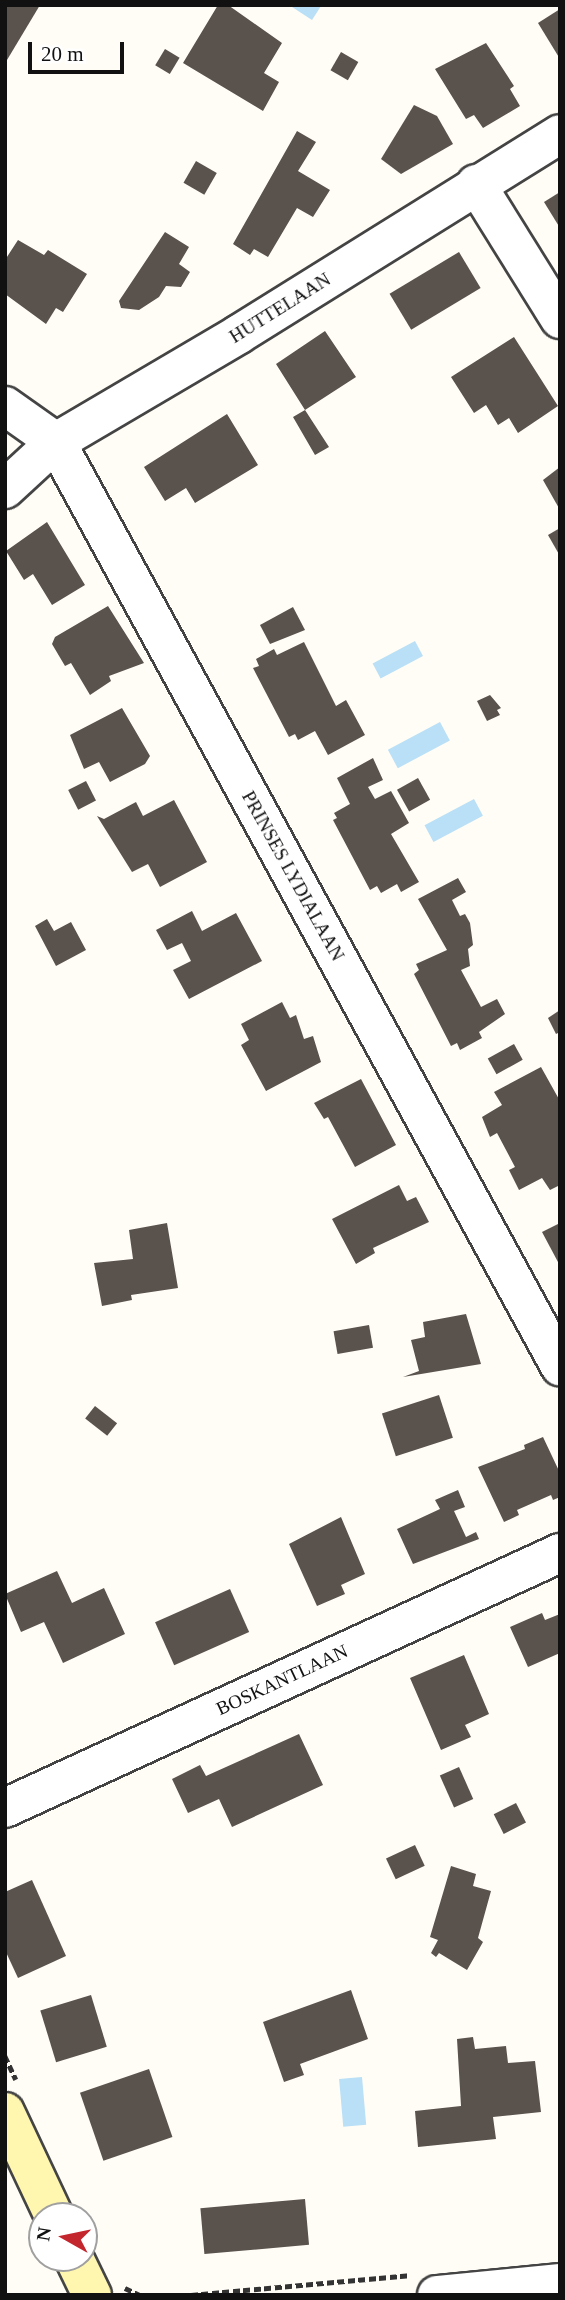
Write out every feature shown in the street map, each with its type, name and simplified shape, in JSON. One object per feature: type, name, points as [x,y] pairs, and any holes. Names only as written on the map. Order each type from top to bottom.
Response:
[{"type":"street","name":"HUTTELAAN","points":[[5,489],[56,442],[239,334],[560,134]]},
{"type":"street","points":[[476,184],[560,319]]},
{"type":"street","name":"PRINSES LYDIALAAN","points":[[5,406],[56,442],[560,1366]]},
{"type":"street","name":"BOSKANTLAAN","points":[[5,1808],[560,1553]]},
{"type":"street","points":[[5,2112],[47,2202]]},
{"type":"street","points":[[81,2272],[92,2295]]},
{"type":"street","points":[[425,2285],[560,2283]]},
{"type":"path","points":[[191,2295],[425,2285]]},
{"type":"water","points":[[289,5],[319,5],[321,6],[312,20]]},
{"type":"water","points":[[415,641],[423,656],[381,679],[373,664]]},
{"type":"water","points":[[440,722],[450,741],[398,768],[388,750]]},
{"type":"water","points":[[474,799],[483,816],[433,842],[425,825]]},
{"type":"water","points":[[362,2077],[366,2125],[343,2127],[339,2079]]},
{"type":"building","points":[[5,5],[40,5],[7,60],[5,59]]},
{"type":"building","points":[[218,5],[228,5],[282,43],[264,73],[279,82],[263,111],[183,63]]},
{"type":"building","points":[[560,9],[560,59],[538,23]]},
{"type":"building","points":[[486,43],[514,86],[510,89],[520,106],[483,128],[474,115],[466,119],[435,69]]},
{"type":"building","points":[[165,49],[180,58],[170,74],[155,65]]},
{"type":"building","points":[[341,52],[358,62],[348,80],[330,70]]},
{"type":"building","points":[[414,105],[437,116],[453,144],[401,174],[381,159]]},
{"type":"building","points":[[297,131],[316,142],[298,171],[330,190],[313,217],[297,208],[268,257],[254,249],[250,255],[233,244]]},
{"type":"building","points":[[196,161],[217,173],[204,195],[184,183]]},
{"type":"building","points":[[560,192],[560,228],[544,202]]},
{"type":"building","points":[[165,232],[189,247],[179,264],[190,272],[181,287],[166,286],[159,297],[139,310],[121,308],[119,301]]},
{"type":"building","points":[[18,240],[44,255],[48,250],[87,274],[63,312],[56,308],[46,324],[5,294],[5,260]]},
{"type":"building","points":[[459,252],[481,288],[411,330],[390,294]]},
{"type":"building","points":[[325,331],[356,377],[305,410],[276,364]]},
{"type":"building","points":[[514,337],[558,406],[518,433],[509,418],[498,425],[486,405],[474,413],[451,377]]},
{"type":"building","points":[[305,410],[329,447],[315,455],[293,417]]},
{"type":"building","points":[[227,414],[258,465],[195,503],[186,488],[165,501],[144,467]]},
{"type":"building","points":[[560,467],[560,510],[543,480]]},
{"type":"building","points":[[47,522],[85,585],[52,605],[33,574],[24,580],[6,551]]},
{"type":"building","points":[[560,528],[560,556],[548,535]]},
{"type":"building","points":[[108,606],[144,663],[109,676],[111,681],[90,695],[71,663],[65,666],[52,644],[55,637]]},
{"type":"building","points":[[293,607],[305,630],[270,644],[260,625]]},
{"type":"building","points":[[304,642],[336,706],[346,700],[365,735],[328,755],[315,731],[298,740],[295,734],[289,737],[253,668],[259,666],[256,659],[274,649],[277,655]]},
{"type":"building","points":[[490,695],[501,708],[497,710],[500,715],[487,721],[477,701]]},
{"type":"building","points":[[122,708],[150,756],[145,764],[110,782],[99,762],[84,769],[70,735]]},
{"type":"building","points":[[373,758],[383,780],[368,787],[375,799],[391,791],[409,823],[391,834],[419,882],[401,892],[397,884],[381,893],[377,886],[370,890],[333,820],[337,818],[334,813],[350,804],[337,778]]},
{"type":"building","points":[[418,778],[430,800],[409,812],[397,790]]},
{"type":"building","points":[[86,781],[96,801],[78,810],[68,790]]},
{"type":"building","points":[[174,800],[207,862],[160,887],[148,864],[132,872],[97,816],[104,819],[136,802],[143,816]]},
{"type":"building","points":[[458,878],[466,892],[452,900],[460,916],[465,914],[470,923],[473,945],[468,949],[470,966],[461,970],[481,1007],[497,999],[505,1014],[479,1032],[482,1038],[460,1050],[457,1043],[451,1046],[414,974],[419,970],[416,964],[447,950],[418,899]]},
{"type":"building","points":[[192,911],[202,931],[236,913],[262,961],[189,999],[173,970],[191,961],[182,943],[167,950],[156,930]]},
{"type":"building","points":[[47,919],[54,931],[71,922],[86,950],[56,966],[35,926]]},
{"type":"building","points":[[282,1002],[290,1018],[296,1015],[304,1039],[313,1036],[321,1062],[266,1091],[241,1045],[249,1040],[241,1024]]},
{"type":"building","points":[[560,1010],[560,1032],[556,1034],[548,1018]]},
{"type":"building","points":[[514,1044],[523,1060],[496,1074],[488,1059]]},
{"type":"building","points":[[541,1067],[560,1101],[560,1185],[550,1190],[542,1178],[519,1190],[509,1170],[515,1167],[497,1133],[490,1137],[482,1117],[502,1105],[494,1092]]},
{"type":"building","points":[[361,1079],[396,1145],[355,1167],[328,1117],[324,1119],[314,1103]]},
{"type":"building","points":[[399,1185],[407,1201],[416,1197],[429,1222],[373,1248],[375,1253],[356,1264],[332,1219]]},
{"type":"building","points":[[167,1223],[178,1288],[131,1295],[132,1300],[102,1306],[94,1263],[133,1259],[129,1230]]},
{"type":"building","points":[[560,1223],[560,1261],[558,1262],[542,1232]]},
{"type":"building","points":[[466,1314],[481,1364],[403,1377],[419,1371],[411,1340],[425,1337],[423,1322]]},
{"type":"building","points":[[369,1325],[373,1348],[338,1354],[334,1331]]},
{"type":"building","points":[[439,1395],[453,1438],[396,1456],[382,1414]]},
{"type":"building","points":[[95,1406],[117,1423],[107,1436],[85,1419]]},
{"type":"building","points":[[543,1437],[560,1473],[560,1497],[553,1500],[551,1495],[517,1510],[519,1515],[504,1522],[478,1467],[525,1449],[524,1445]]},
{"type":"building","points":[[458,1490],[465,1507],[454,1511],[466,1537],[476,1532],[479,1539],[413,1564],[397,1529],[440,1509],[435,1500]]},
{"type":"building","points":[[341,1517],[365,1574],[341,1585],[345,1594],[317,1606],[289,1544]]},
{"type":"building","points":[[57,1571],[72,1603],[104,1588],[125,1634],[63,1663],[44,1622],[21,1632],[5,1594]]},
{"type":"building","points":[[230,1589],[249,1632],[174,1665],[155,1622]]},
{"type":"building","points":[[542,1613],[545,1620],[560,1614],[560,1653],[528,1667],[510,1627]]},
{"type":"building","points":[[464,1655],[489,1714],[465,1725],[471,1737],[441,1750],[410,1678]]},
{"type":"building","points":[[299,1734],[323,1785],[232,1827],[219,1799],[188,1813],[172,1779],[200,1765],[206,1776]]},
{"type":"building","points":[[459,1767],[473,1799],[454,1808],[440,1776]]},
{"type":"building","points":[[516,1803],[526,1823],[504,1834],[494,1814]]},
{"type":"building","points":[[415,1845],[425,1866],[396,1879],[386,1859]]},
{"type":"building","points":[[451,1866],[476,1874],[473,1886],[491,1891],[478,1938],[483,1942],[467,1970],[439,1953],[436,1957],[431,1953],[438,1940],[430,1937]]},
{"type":"building","points":[[32,1880],[66,1956],[18,1978],[5,1950],[5,1892]]},
{"type":"building","points":[[351,1990],[368,2039],[300,2064],[304,2075],[284,2082],[263,2022]]},
{"type":"building","points":[[91,1995],[107,2047],[56,2062],[40,2010]]},
{"type":"building","points":[[473,2037],[475,2049],[506,2046],[508,2063],[535,2061],[541,2112],[493,2117],[496,2139],[418,2147],[415,2111],[461,2106],[457,2039]]},
{"type":"building","points":[[149,2069],[172,2137],[103,2161],[80,2093]]},
{"type":"building","points":[[305,2199],[309,2245],[204,2254],[200,2208]]}]
